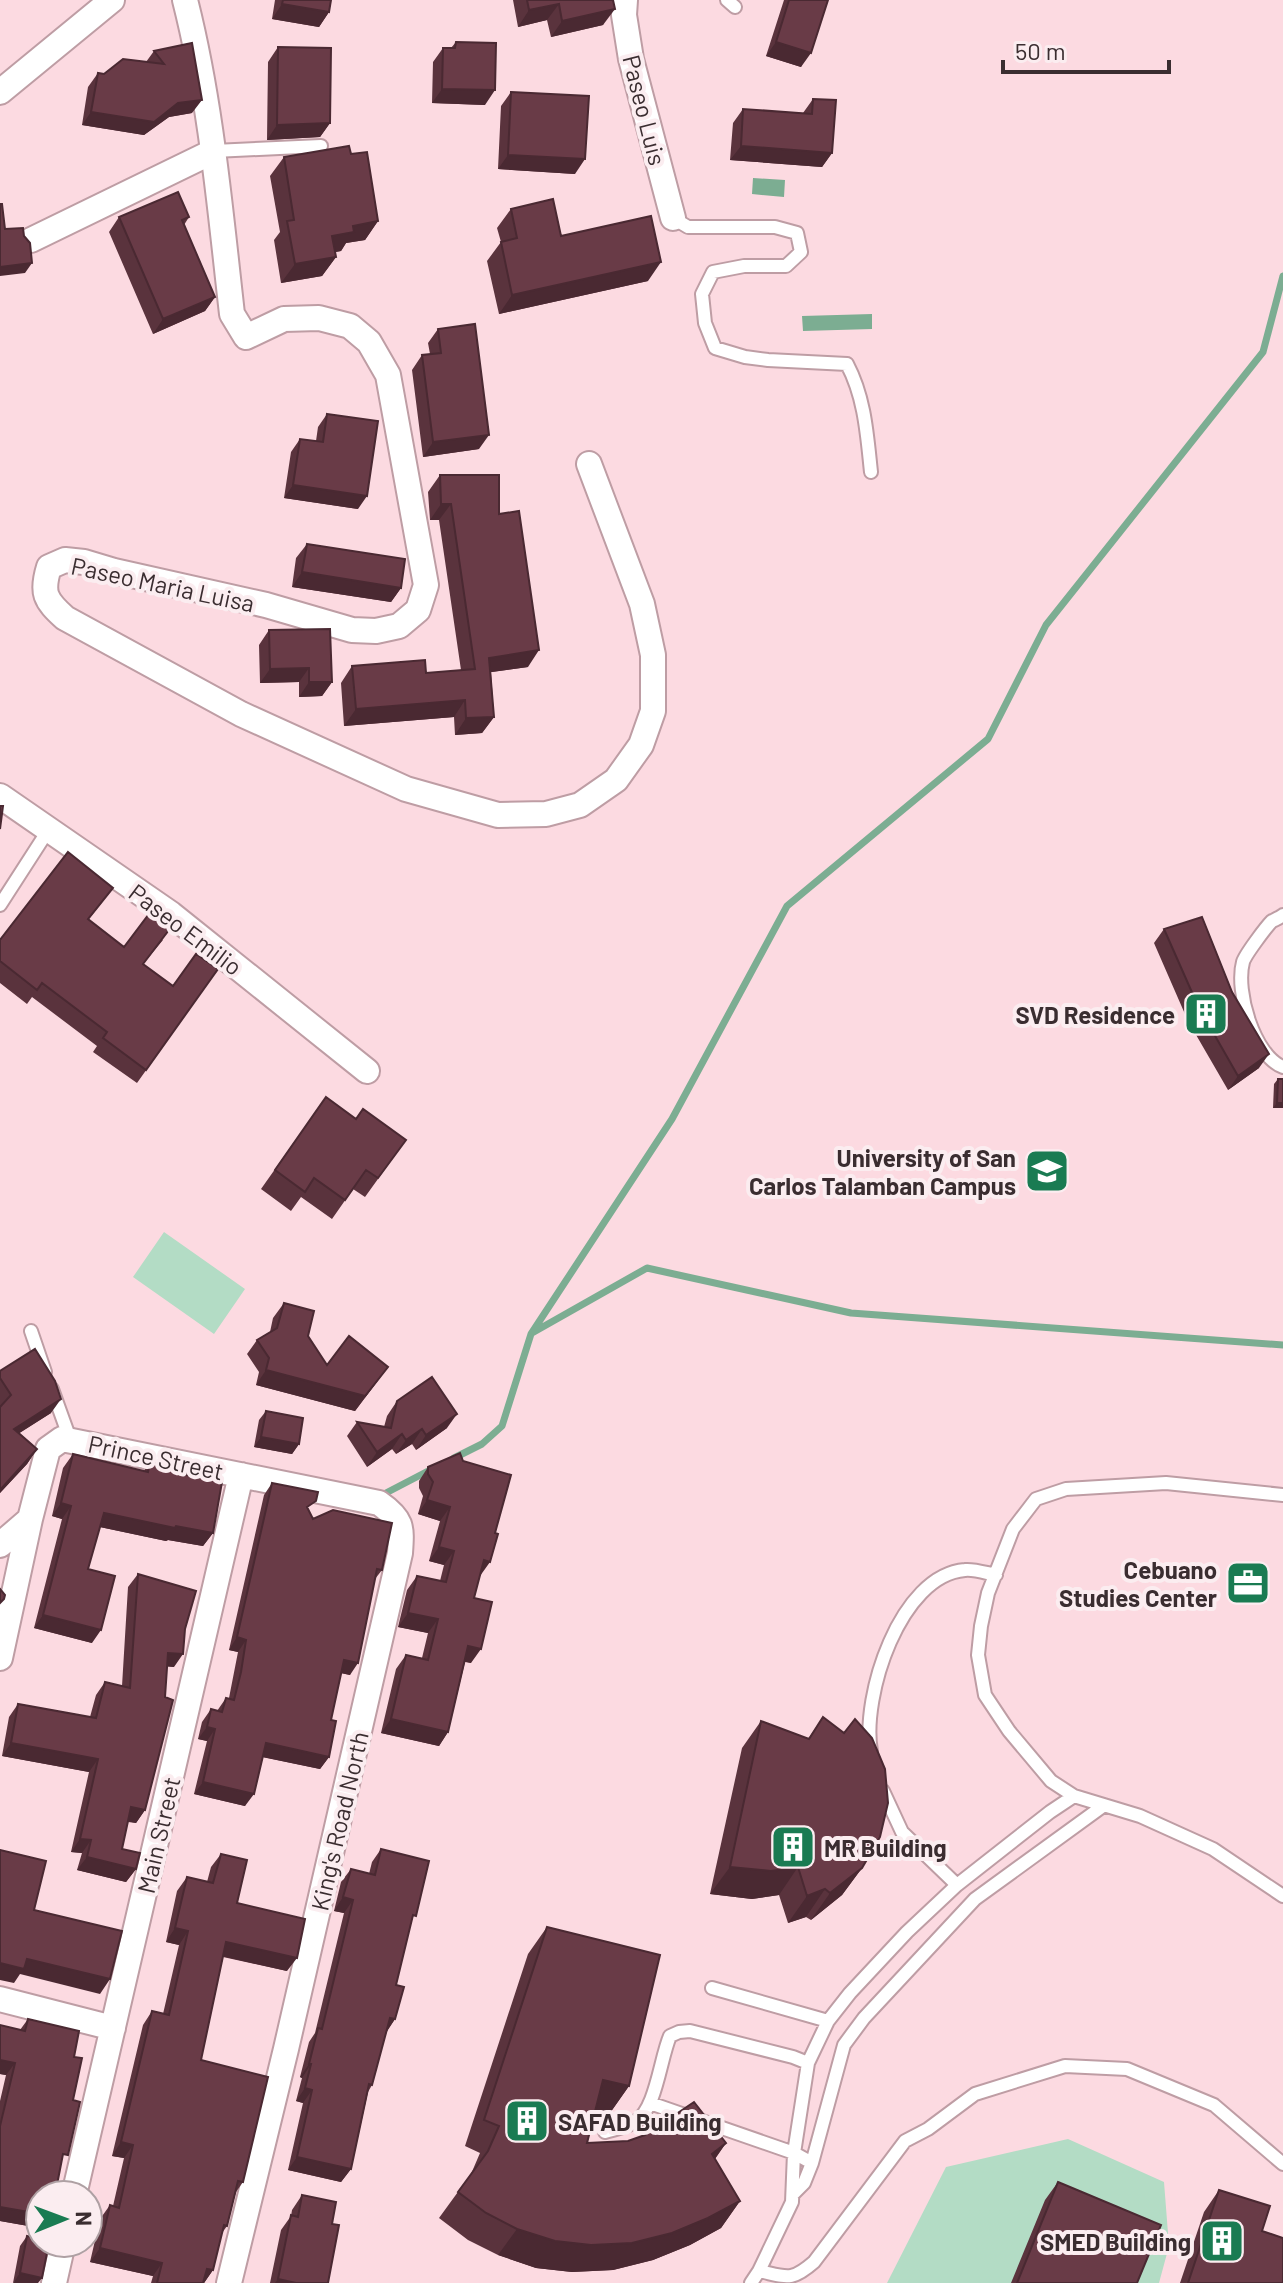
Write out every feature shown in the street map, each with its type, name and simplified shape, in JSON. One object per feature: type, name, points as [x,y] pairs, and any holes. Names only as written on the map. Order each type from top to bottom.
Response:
[{"type":"street","points":[[0,92],[112,0]]},
{"type":"street","name":"Paseo Maria Luisa","points":[[185,0],[214,151],[232,314],[246,337],[284,319],[319,318],[350,326],[369,342],[388,375],[426,585],[418,610],[399,626],[376,631],[352,630],[266,605],[65,560],[49,567],[43,586],[50,604],[65,618],[241,714],[406,789],[498,815],[546,814],[580,805],[616,780],[641,745],[653,711],[653,655],[642,604],[589,464]]},
{"type":"street","name":"Paseo Luis","points":[[625,0],[624,15],[631,59],[673,218]]},
{"type":"street","points":[[31,240],[214,151]]},
{"type":"street","name":"Paseo Emilio","points":[[0,796],[171,914],[367,1071]]},
{"type":"street","name":"Prince Street","points":[[0,1658],[48,1449],[62,1439],[70,1439],[241,1475]]},
{"type":"street","name":"Main Street","points":[[78,2179],[241,1475]]},
{"type":"street","name":"King's Road North","points":[[229,2283],[400,1553],[402,1527],[393,1513],[379,1503],[241,1475]]},
{"type":"street","points":[[0,1545],[30,1519]]},
{"type":"street","points":[[0,1999],[113,2028]]},
{"type":"street","points":[[54,2283],[59,2259]]},
{"type":"lane","points":[[214,151],[321,146]]},
{"type":"lane","points":[[673,218],[688,227],[775,227],[797,233],[801,252],[786,266],[744,266],[713,272],[702,294],[705,323],[715,348],[745,357],[847,364],[855,380],[865,418],[871,472]]},
{"type":"lane","points":[[0,905],[49,829]]},
{"type":"lane","points":[[1283,915],[1272,921],[1243,961],[1242,997],[1256,1038],[1274,1064],[1283,1067]]},
{"type":"lane","points":[[31,1331],[70,1439]]},
{"type":"lane","points":[[1283,1495],[1166,1483],[1066,1489],[1036,1499],[1013,1529],[988,1593],[978,1655],[985,1695],[1009,1731],[1051,1781],[1074,1796],[1140,1816],[1213,1849],[1283,1896]]},
{"type":"lane","points":[[957,1885],[902,1832],[875,1770],[869,1737],[872,1708],[878,1670],[894,1631],[930,1585],[965,1570],[996,1575]]},
{"type":"lane","points":[[751,2283],[790,2208],[794,2153],[808,2063],[828,2021],[907,1932],[957,1885],[1074,1796]]},
{"type":"lane","points":[[793,2194],[804,2183],[812,2163],[844,2045],[864,2018],[975,1899],[1103,1806]]},
{"type":"lane","points":[[712,1988],[828,2021]]},
{"type":"lane","points":[[605,2132],[634,2123],[646,2114],[665,2048],[670,2036],[679,2032],[690,2031],[808,2063]]},
{"type":"lane","points":[[759,2271],[789,2277],[800,2275],[866,2195],[905,2141],[928,2129],[975,2094],[1065,2066],[1127,2069],[1214,2105],[1283,2164]]},
{"type":"lane","points":[[650,2103],[794,2153],[812,2163]]},
{"type":"shaded area","points":[[753,178],[785,180],[784,197],[752,194]]},
{"type":"shaded area","points":[[872,314],[872,329],[803,331],[802,316]]},
{"type":"shaded area","points":[[164,1232],[245,1289],[214,1334],[133,1277]]},
{"type":"shaded area","points":[[1068,2139],[1164,2182],[1169,2246],[1159,2283],[887,2283],[946,2167]]},
{"type":"building","points":[[283,0],[331,0],[329,12],[282,4]]},
{"type":"building","points":[[527,0],[613,0],[615,9],[562,21],[559,4],[529,10]]},
{"type":"building","points":[[789,0],[828,0],[811,53],[776,42]]},
{"type":"building","points":[[456,42],[496,43],[495,90],[442,89],[443,48],[455,48]]},
{"type":"building","points":[[192,43],[202,100],[178,103],[154,122],[91,112],[98,73],[104,74],[123,59],[164,64],[154,51]]},
{"type":"building","points":[[278,47],[331,48],[330,123],[277,125]]},
{"type":"building","points":[[511,92],[589,96],[585,159],[508,155]]},
{"type":"building","points":[[813,99],[836,100],[832,153],[741,146],[743,109],[812,114]]},
{"type":"building","points":[[349,146],[351,154],[367,152],[378,221],[353,226],[354,232],[332,236],[336,257],[295,264],[287,221],[294,220],[284,157]]},
{"type":"building","points":[[178,192],[189,217],[182,220],[215,297],[163,319],[119,217]]},
{"type":"building","points":[[553,199],[561,236],[651,216],[661,262],[512,295],[501,242],[517,238],[511,209]]},
{"type":"building","points":[[0,204],[5,229],[23,228],[24,236],[30,243],[32,263],[0,267]]},
{"type":"building","points":[[475,324],[489,435],[433,442],[422,355],[441,353],[438,329]]},
{"type":"building","points":[[327,414],[378,421],[367,496],[293,485],[300,439],[323,442]]},
{"type":"building","points":[[440,475],[499,475],[499,514],[519,511],[539,650],[489,658],[494,717],[466,718],[465,700],[356,709],[352,666],[425,660],[426,673],[475,669],[451,504],[441,504]]},
{"type":"building","points":[[307,544],[405,559],[401,588],[302,572]]},
{"type":"building","points":[[330,629],[332,682],[309,682],[309,668],[270,669],[269,630]]},
{"type":"building","points":[[68,852],[113,888],[88,919],[124,947],[152,910],[172,926],[143,964],[173,986],[196,954],[218,969],[146,1070],[103,1038],[107,1032],[42,983],[37,990],[0,961],[0,940]]},
{"type":"building","points":[[1202,917],[1232,992],[1269,1054],[1238,1076],[1198,1006],[1164,929]]},
{"type":"building","points":[[1278,1079],[1283,1079],[1283,1103],[1277,1103]]},
{"type":"building","points":[[326,1097],[356,1119],[363,1109],[406,1140],[378,1178],[366,1170],[345,1200],[314,1178],[305,1192],[275,1170]]},
{"type":"building","points":[[284,1303],[314,1311],[308,1336],[327,1365],[349,1336],[388,1367],[365,1396],[266,1370],[269,1358],[257,1340],[277,1328]]},
{"type":"building","points":[[35,1349],[55,1381],[61,1399],[14,1429],[37,1449],[0,1490],[0,1407],[11,1395],[0,1378],[0,1371]]},
{"type":"building","points":[[432,1377],[457,1414],[426,1435],[422,1429],[406,1440],[402,1434],[377,1452],[357,1422],[391,1428],[397,1401]]},
{"type":"building","points":[[266,1411],[303,1418],[299,1444],[261,1437]]},
{"type":"building","points":[[460,1453],[463,1461],[511,1475],[490,1562],[484,1560],[474,1598],[492,1602],[481,1649],[468,1646],[448,1732],[391,1719],[406,1655],[428,1660],[438,1619],[408,1613],[417,1576],[446,1582],[454,1551],[439,1547],[450,1507],[427,1500],[433,1482],[428,1467]]},
{"type":"building","points":[[73,1454],[148,1472],[150,1462],[187,1470],[186,1475],[222,1482],[213,1533],[104,1513],[88,1569],[115,1576],[101,1630],[43,1615],[71,1506],[61,1503]]},
{"type":"building","points":[[272,1483],[318,1492],[316,1501],[307,1507],[313,1519],[333,1510],[392,1523],[382,1570],[377,1569],[358,1663],[344,1660],[331,1720],[336,1721],[329,1757],[266,1743],[254,1794],[203,1782],[215,1729],[207,1727],[211,1709],[222,1712],[226,1698],[234,1700],[241,1672],[246,1640],[237,1637]]},
{"type":"building","points":[[138,1574],[196,1591],[185,1629],[183,1654],[168,1653],[165,1697],[173,1700],[145,1810],[131,1807],[122,1849],[140,1853],[136,1869],[87,1857],[91,1840],[80,1839],[98,1759],[11,1743],[18,1704],[96,1718],[105,1682],[130,1688]]},
{"type":"building","points":[[0,1589],[5,1595],[0,1603]]},
{"type":"building","name":"MR Building","points":[[823,1717],[844,1733],[855,1719],[872,1738],[885,1769],[888,1803],[880,1837],[862,1868],[830,1893],[825,1889],[807,1896],[798,1867],[771,1871],[730,1867],[761,1721],[809,1739]]},
{"type":"building","points":[[381,1849],[429,1861],[396,1985],[404,1987],[395,2019],[390,2018],[372,2085],[369,2084],[351,2169],[297,2157],[312,2090],[305,2088],[309,2064],[318,2028],[322,2029],[353,1900],[343,1897],[351,1869],[375,1875]]},
{"type":"building","points":[[0,1850],[46,1861],[34,1910],[122,1931],[110,1979],[27,1959],[24,1969],[0,1963]]},
{"type":"building","points":[[221,1854],[247,1860],[237,1903],[305,1919],[297,1958],[226,1942],[201,2060],[268,2077],[243,2182],[238,2181],[213,2270],[207,2269],[203,2283],[157,2283],[162,2263],[104,2249],[104,2231],[110,2205],[119,2208],[133,2145],[121,2142],[152,2011],[169,2015],[188,1931],[175,1928],[187,1877],[213,1883]]},
{"type":"building","name":"SAFAD Building","points":[[547,1927],[660,1955],[629,2086],[603,2080],[587,2143],[628,2141],[645,2135],[694,2102],[726,2143],[712,2154],[740,2201],[672,2233],[632,2243],[591,2245],[555,2241],[517,2229],[486,2213],[458,2192],[488,2151],[499,2126],[484,2120]]},
{"type":"building","points":[[28,2019],[79,2031],[74,2057],[82,2058],[73,2100],[80,2102],[68,2155],[63,2154],[58,2179],[24,2179],[24,2211],[0,2207],[0,2126],[15,2063],[0,2060],[0,2025],[25,2031]]},
{"type":"building","points":[[1058,2182],[1161,2225],[1137,2283],[1017,2283]]},
{"type":"building","name":"SMED Building","points":[[1219,2190],[1270,2206],[1262,2231],[1283,2238],[1283,2283],[1188,2283]]},
{"type":"building","points":[[302,2195],[336,2202],[332,2224],[339,2225],[328,2283],[296,2283],[278,2279],[291,2215],[298,2217]]},
{"type":"building","points":[[24,2252],[24,2259],[46,2259],[42,2278],[20,2273]]},
{"type":"waterway","points":[[454,1458],[482,1444],[502,1426],[531,1334],[672,1119],[787,906],[988,739],[1046,625],[1263,352],[1283,276]]},
{"type":"waterway","points":[[532,1333],[647,1268],[851,1313],[1283,1345]]},
{"type":"waterway","points":[[384,1494],[432,1469]]},
{"type":"place","name":"SVD Residence","points":[[1206,1014]]},
{"type":"place","name":"University of San Carlos Talamban Campus","points":[[1047,1171]]},
{"type":"place","name":"Cebuano Studies Center","points":[[1248,1583]]},
{"type":"place","name":"MR Building","points":[[793,1847]]},
{"type":"place","name":"SAFAD Building","points":[[527,2121]]},
{"type":"place","name":"SMED Building","points":[[1222,2241]]}]
